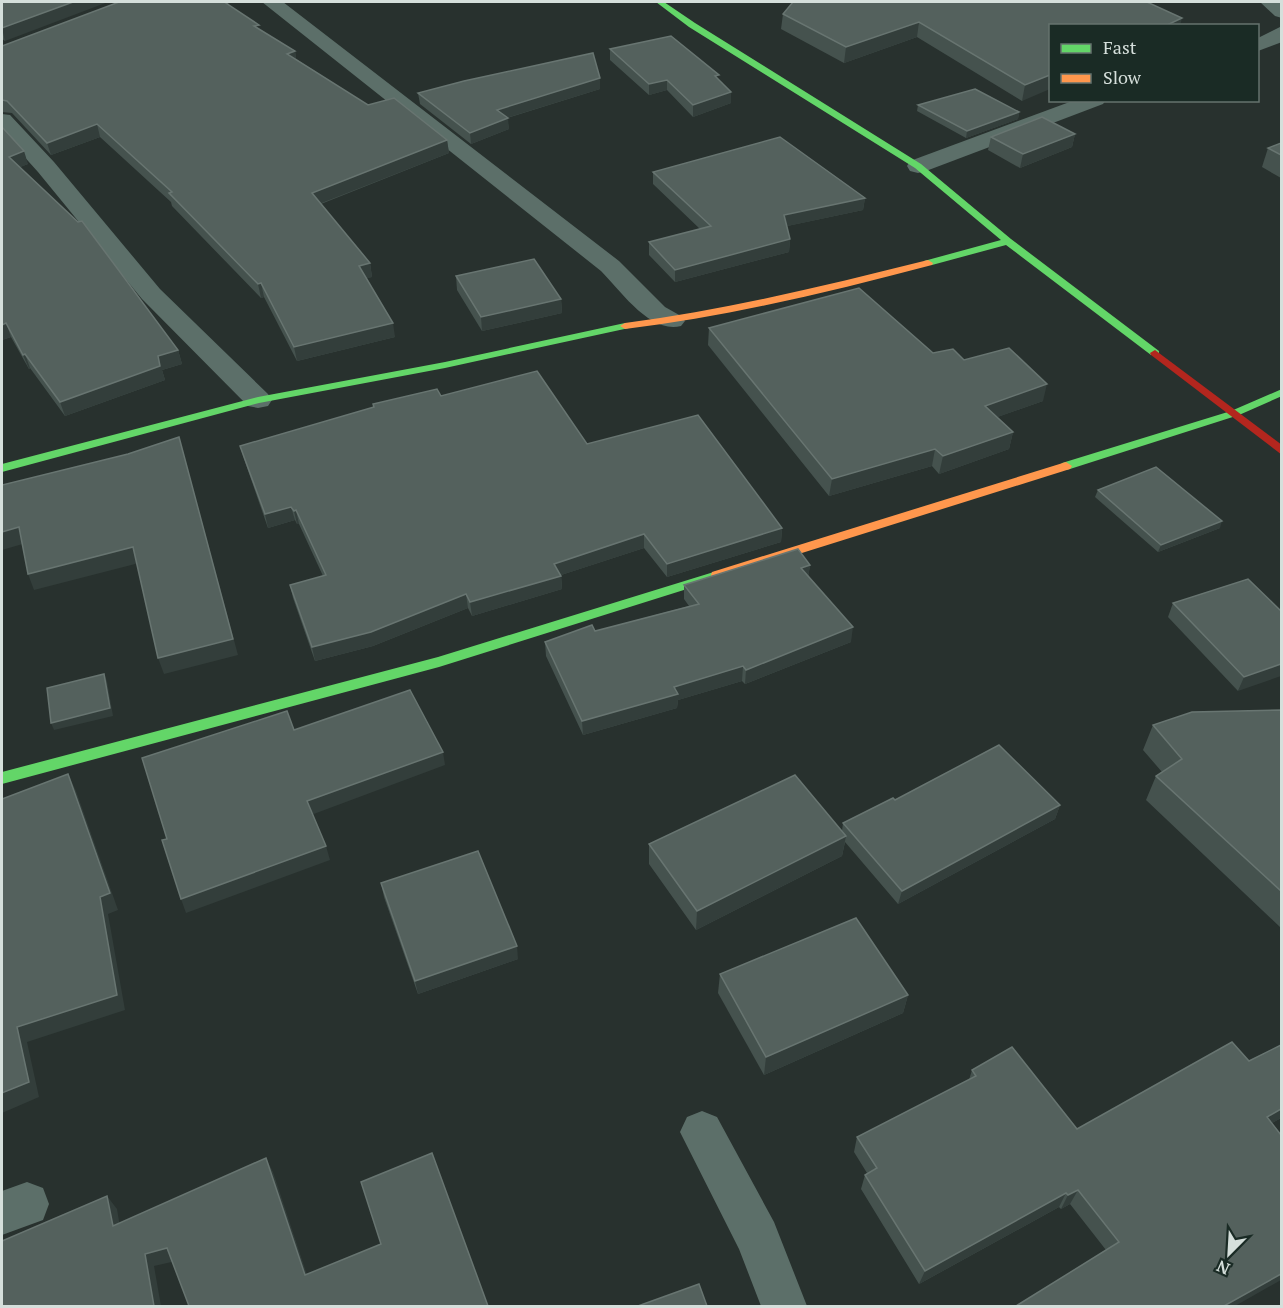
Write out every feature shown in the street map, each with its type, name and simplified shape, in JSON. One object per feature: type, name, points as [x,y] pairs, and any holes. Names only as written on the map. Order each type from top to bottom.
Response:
[{"type":"street","points":[[272,2],[609,266],[656,312],[672,321]]},
{"type":"street","points":[[660,2],[692,25],[918,166],[1008,241],[1235,413],[1281,451]]},
{"type":"street","points":[[1270,2],[1281,12]]},
{"type":"street","points":[[1259,44],[1279,36],[1281,32]]},
{"type":"street","points":[[918,166],[1091,102]]},
{"type":"street","points":[[2,120],[46,167],[151,294],[258,400]]},
{"type":"street","points":[[2,468],[258,400],[445,365],[614,327],[672,321],[845,285],[1008,241]]},
{"type":"street","points":[[2,778],[439,662],[1235,413],[1281,392]]},
{"type":"street","points":[[702,1132],[759,1238],[784,1306]]},
{"type":"building","points":[[2,2],[73,2],[2,28]]},
{"type":"building","points":[[119,2],[230,2],[226,3],[259,25],[254,26],[295,51],[287,54],[368,105],[394,98],[447,140],[312,193],[370,263],[359,266],[393,323],[294,347],[261,283],[258,284],[169,193],[172,192],[97,124],[47,143],[7,101],[2,100],[2,46]]},
{"type":"building","points":[[793,2],[1147,2],[1182,18],[1169,24],[1049,24],[1049,75],[1025,85],[919,22],[846,47],[783,14]]},
{"type":"building","points":[[671,36],[719,75],[715,76],[731,92],[693,105],[667,80],[649,84],[610,49]]},
{"type":"building","points":[[593,53],[600,78],[497,110],[508,118],[470,133],[418,93],[464,81]]},
{"type":"building","points":[[975,89],[1019,112],[967,131],[918,105]]},
{"type":"building","points":[[1042,117],[1075,134],[1023,154],[991,137]]},
{"type":"building","points":[[2,127],[24,151],[9,157],[78,222],[82,221],[178,350],[158,356],[160,366],[60,402],[25,354],[23,355],[6,323],[2,325]]},
{"type":"building","points":[[780,137],[865,198],[784,215],[790,239],[675,270],[649,242],[711,226],[653,172]]},
{"type":"building","points":[[1281,143],[1281,155],[1268,148]]},
{"type":"building","points":[[534,259],[561,299],[481,317],[456,276]]},
{"type":"building","points":[[859,288],[933,353],[953,349],[964,360],[1009,348],[1047,384],[985,406],[1013,432],[943,456],[935,449],[832,479],[709,328]]},
{"type":"building","points":[[537,371],[587,444],[698,415],[782,528],[667,564],[644,534],[554,564],[561,576],[470,602],[466,594],[371,632],[312,647],[290,585],[326,575],[296,510],[294,511],[291,507],[265,514],[240,446],[374,407],[373,404],[437,389],[441,396]]},
{"type":"building","points":[[179,437],[233,639],[158,658],[133,547],[28,574],[19,527],[2,532],[2,485],[128,454]]},
{"type":"building","points":[[1156,467],[1222,521],[1161,545],[1098,490]]},
{"type":"building","points":[[798,549],[810,565],[801,568],[853,627],[746,670],[743,666],[674,687],[678,694],[582,721],[545,642],[592,625],[595,631],[699,604],[684,585]]},
{"type":"building","points":[[1248,579],[1281,611],[1281,664],[1244,677],[1173,603]]},
{"type":"building","points":[[104,674],[110,708],[51,723],[47,688]]},
{"type":"building","points":[[410,690],[443,752],[307,801],[326,846],[181,899],[162,840],[167,839],[142,758],[287,711],[294,730]]},
{"type":"building","points":[[1281,710],[1281,891],[1156,776],[1182,759],[1153,725],[1192,712]]},
{"type":"building","points":[[999,745],[1060,805],[902,891],[843,823],[893,798],[895,800]]},
{"type":"building","points":[[68,774],[110,893],[100,897],[117,995],[17,1027],[29,1082],[2,1093],[2,799]]},
{"type":"building","points":[[795,775],[846,836],[697,911],[649,844]]},
{"type":"building","points":[[478,851],[517,946],[415,981],[381,883]]},
{"type":"building","points":[[856,918],[908,995],[766,1057],[720,974]]},
{"type":"building","points":[[1232,1042],[1249,1061],[1281,1045],[1281,1109],[1267,1117],[1281,1135],[1281,1274],[1224,1306],[1016,1306],[1119,1242],[1078,1190],[1068,1195],[1066,1193],[925,1271],[865,1175],[877,1168],[857,1137],[976,1076],[972,1070],[1012,1047],[1077,1129]]},
{"type":"building","points":[[432,1153],[488,1306],[189,1306],[167,1248],[145,1254],[154,1306],[2,1306],[2,1241],[107,1196],[113,1226],[266,1158],[305,1275],[381,1244],[361,1182]]},
{"type":"building","points":[[699,1284],[707,1306],[638,1306]]},
{"type":"traffic: fast","points":[[660,2],[692,25],[918,166],[1008,241],[1155,353]]},
{"type":"traffic: fast","points":[[928,263],[1008,241]]},
{"type":"traffic: fast","points":[[2,468],[258,400],[445,365],[625,326]]},
{"type":"traffic: fast","points":[[1066,466],[1235,413],[1282,392]]},
{"type":"traffic: fast","points":[[2,778],[439,662],[717,575]]},
{"type":"traffic: slow","points":[[625,326],[740,308],[928,263]]},
{"type":"traffic: slow","points":[[717,575],[1066,466]]},
{"type":"traffic: jam","points":[[1155,353],[1282,451]]}]
